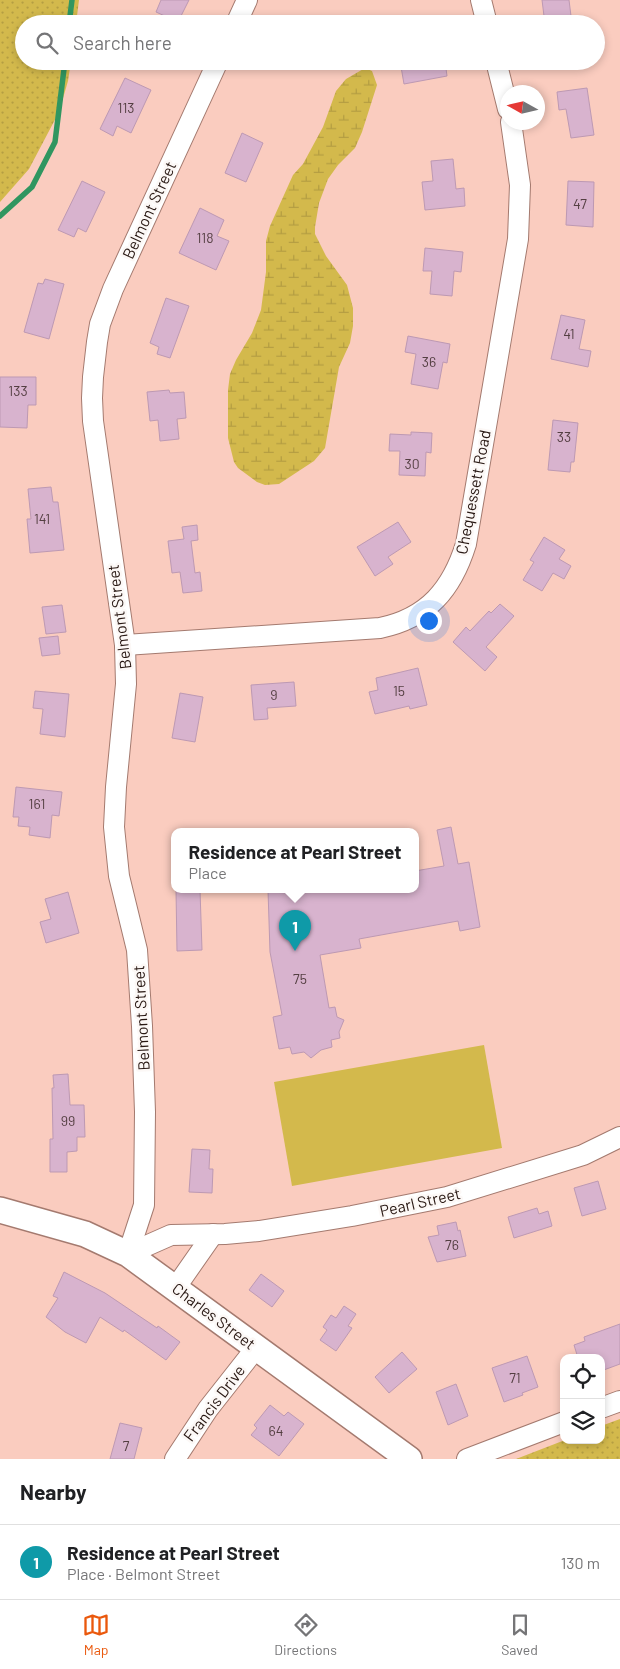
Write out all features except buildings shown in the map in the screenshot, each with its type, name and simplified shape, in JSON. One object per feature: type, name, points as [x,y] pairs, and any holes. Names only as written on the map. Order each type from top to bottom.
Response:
[{"type":"street","points":[[240,15],[247,0]]},
{"type":"street","points":[[481,0],[485,15]]},
{"type":"street","name":"Belmont Street","points":[[128,1254],[144,1205],[145,1112],[138,958],[119,876],[114,827],[127,662],[93,421],[92,377],[100,324],[113,289],[214,70]]},
{"type":"street","points":[[498,70],[502,85]]},
{"type":"street","name":"Chequessett Road","points":[[125,645],[380,628],[412,617],[427,608],[445,590],[458,568],[466,544],[517,244],[520,184],[511,130]]},
{"type":"street","name":"Pearl Street","points":[[128,1254],[171,1235],[248,1233],[447,1197],[575,1157],[620,1137]]},
{"type":"street","name":"Charles Street","points":[[0,1210],[85,1234],[128,1254],[176,1287],[256,1348],[409,1459]]},
{"type":"street","points":[[176,1287],[212,1234]]},
{"type":"street","name":"Francis Drive","points":[[175,1459],[208,1409],[256,1348]]},
{"type":"street","points":[[605,1407],[620,1401]]},
{"type":"street","points":[[467,1459],[560,1424]]},
{"type":"green space","points":[[0,0],[79,0],[77,15],[15,15],[15,70],[70,70],[59,112],[29,169],[0,202]]},
{"type":"green space","points":[[362,70],[370,70],[372,71],[377,85],[355,148],[338,165],[328,179],[319,203],[315,234],[326,256],[347,285],[353,308],[353,326],[350,343],[339,367],[325,448],[314,461],[279,484],[265,485],[257,482],[238,468],[234,462],[228,438],[230,374],[252,333],[261,310],[266,272],[266,241],[270,226],[293,175],[303,164],[323,127],[336,91],[346,79]]},
{"type":"green space","points":[[484,1045],[502,1148],[292,1186],[274,1082]]},
{"type":"green space","points":[[620,1419],[620,1459],[516,1459],[560,1442],[560,1444],[605,1444],[605,1425]]},
{"type":"waterway","points":[[70,15],[72,0]]},
{"type":"waterway","points":[[0,216],[32,187],[55,142],[64,70]]},
{"type":"place","name":"Residence at Pearl Street","points":[[295,951]]}]
